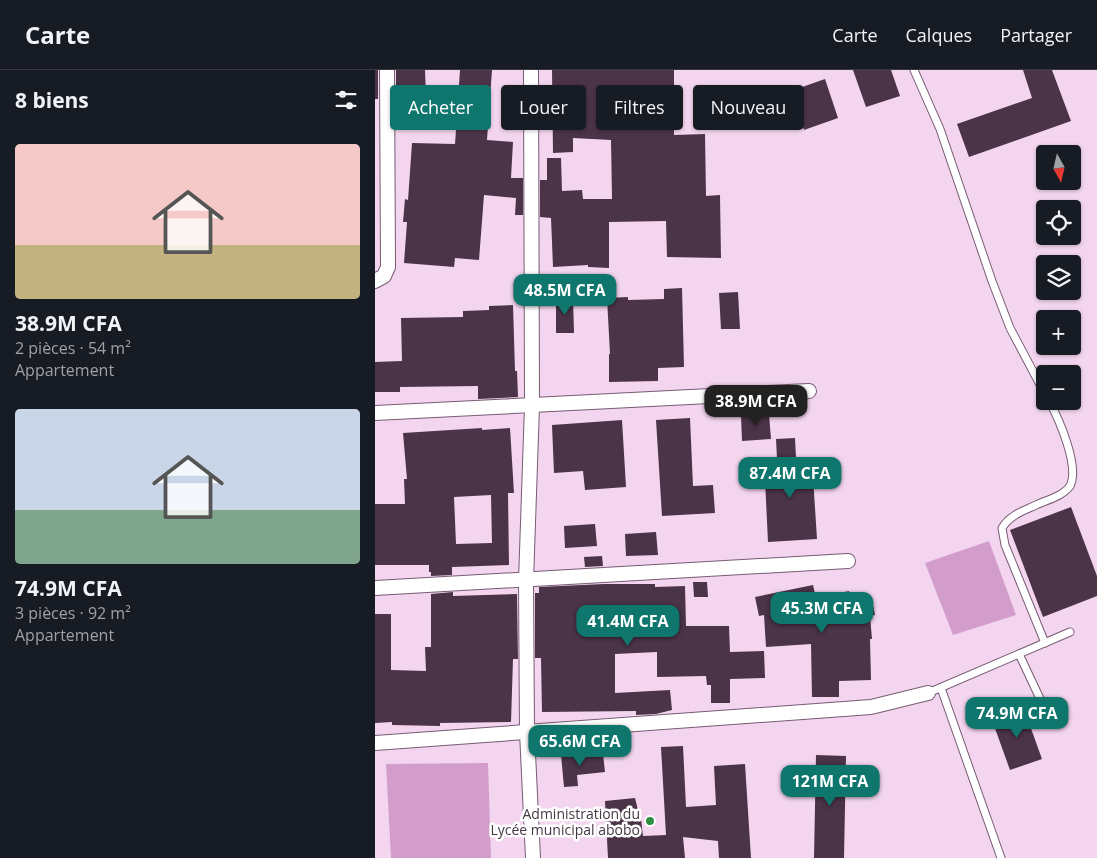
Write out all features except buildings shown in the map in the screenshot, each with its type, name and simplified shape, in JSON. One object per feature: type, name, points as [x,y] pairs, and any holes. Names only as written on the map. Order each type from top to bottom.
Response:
[{"type":"street","points":[[375,281],[384,276],[388,267],[387,70]]},
{"type":"street","points":[[531,70],[532,406],[526,581],[527,732],[533,858]]},
{"type":"street","points":[[375,413],[809,391]]},
{"type":"street","points":[[375,588],[848,562]]},
{"type":"street","points":[[375,743],[871,707],[928,693]]},
{"type":"lane","points":[[914,70],[941,129],[992,281],[1010,328],[1036,377]]},
{"type":"lane","points":[[1045,643],[1005,545],[1002,528],[1016,514],[1059,495],[1069,486],[1073,473],[1069,449],[1053,410]]},
{"type":"lane","points":[[928,693],[1070,632]]},
{"type":"lane","points":[[1019,654],[1051,722]]},
{"type":"lane","points":[[941,688],[1001,858]]},
{"type":"shaded area","points":[[989,541],[1016,615],[953,635],[925,563]]},
{"type":"shaded area","points":[[488,763],[491,858],[391,858],[386,764]]},
{"type":"place","name":"Administration du Lycée municipal abobo","points":[[650,821]]}]
